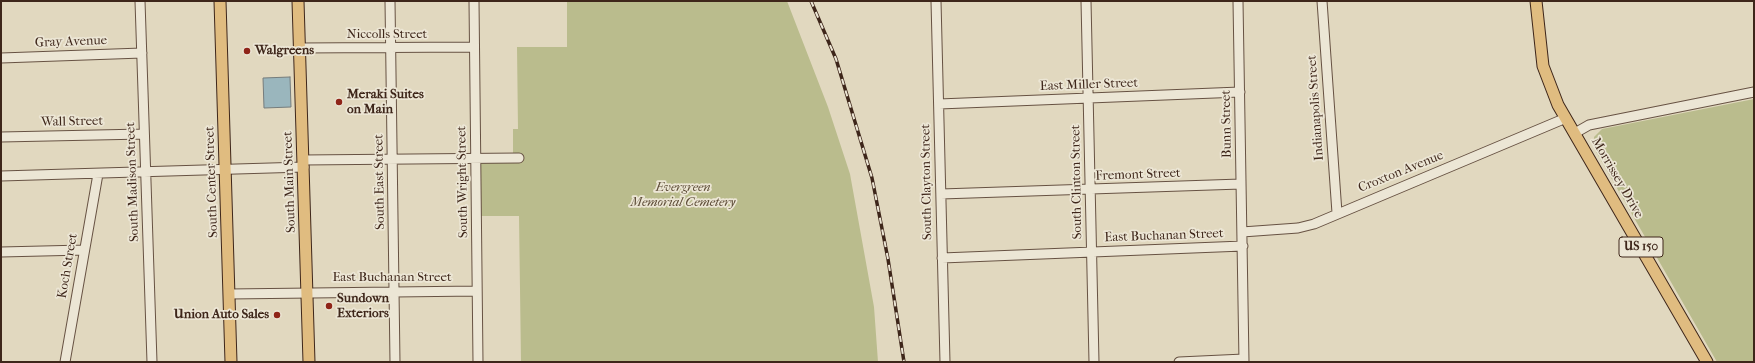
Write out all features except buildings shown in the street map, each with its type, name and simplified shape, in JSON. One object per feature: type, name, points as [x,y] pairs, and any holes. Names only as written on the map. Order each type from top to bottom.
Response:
[{"type":"main road","name":"South Center Street","points":[[220,1],[231,362]]},
{"type":"main road","name":"South Main Street","points":[[298,1],[309,362]]},
{"type":"main road","name":"US 150","points":[[1536,1],[1544,71],[1558,105],[1575,133]]},
{"type":"main road","name":"Morrissey Drive","points":[[1575,133],[1707,362]]},
{"type":"street","name":"South Madison Street","points":[[140,1],[152,362]]},
{"type":"street","name":"South East Street","points":[[390,1],[395,362]]},
{"type":"street","name":"South Wright Street","points":[[474,1],[478,362]]},
{"type":"street","name":"South Clayton Street","points":[[936,1],[945,362]]},
{"type":"street","name":"South Clinton Street","points":[[1086,1],[1094,362]]},
{"type":"street","name":"Bunn Street","points":[[1238,1],[1244,361]]},
{"type":"street","name":"Indianapolis Street","points":[[1322,1],[1337,213]]},
{"type":"street","name":"Niccolls Street","points":[[300,48],[474,47]]},
{"type":"street","name":"Gray Avenue","points":[[1,58],[142,53]]},
{"type":"street","name":"East Miller Street","points":[[939,104],[1240,92]]},
{"type":"street","points":[[1575,133],[1589,125],[1754,92]]},
{"type":"street","name":"Croxton Avenue","points":[[1242,232],[1304,227],[1566,118]]},
{"type":"street","name":"Wall Street","points":[[1,137],[144,134]]},
{"type":"street","points":[[1,176],[226,170],[304,163],[392,159],[519,158]]},
{"type":"street","name":"Koch Street","points":[[65,362],[98,174]]},
{"type":"street","name":"Fremont Street","points":[[941,194],[1241,184]]},
{"type":"street","name":"East Buchanan Street","points":[[942,258],[1243,246]]},
{"type":"street","points":[[1,252],[84,250]]},
{"type":"street","name":"East Buchanan Street","points":[[230,294],[478,291]]},
{"type":"street","points":[[1179,362],[1244,361]]},
{"type":"green space","name":"Evergreen Memorial Cemetery","points":[[567,1],[787,1],[828,107],[850,174],[874,307],[878,362],[521,362],[519,216],[481,216],[481,163],[513,162],[513,129],[518,129],[517,47],[567,47]]},
{"type":"green space","points":[[1754,99],[1754,362],[1717,362],[1595,150],[1594,137],[1602,129]]},
{"type":"water","points":[[290,77],[291,107],[264,108],[263,78]]},
{"type":"railway","points":[[811,1],[836,59],[872,178],[888,259],[904,362]]},
{"type":"place","name":"Walgreens","points":[[247,51]]},
{"type":"place","name":"Meraki Suites on Main","points":[[339,102]]},
{"type":"place","name":"Sundown Exteriors","points":[[329,306]]},
{"type":"place","name":"Union Auto Sales","points":[[277,315]]}]
